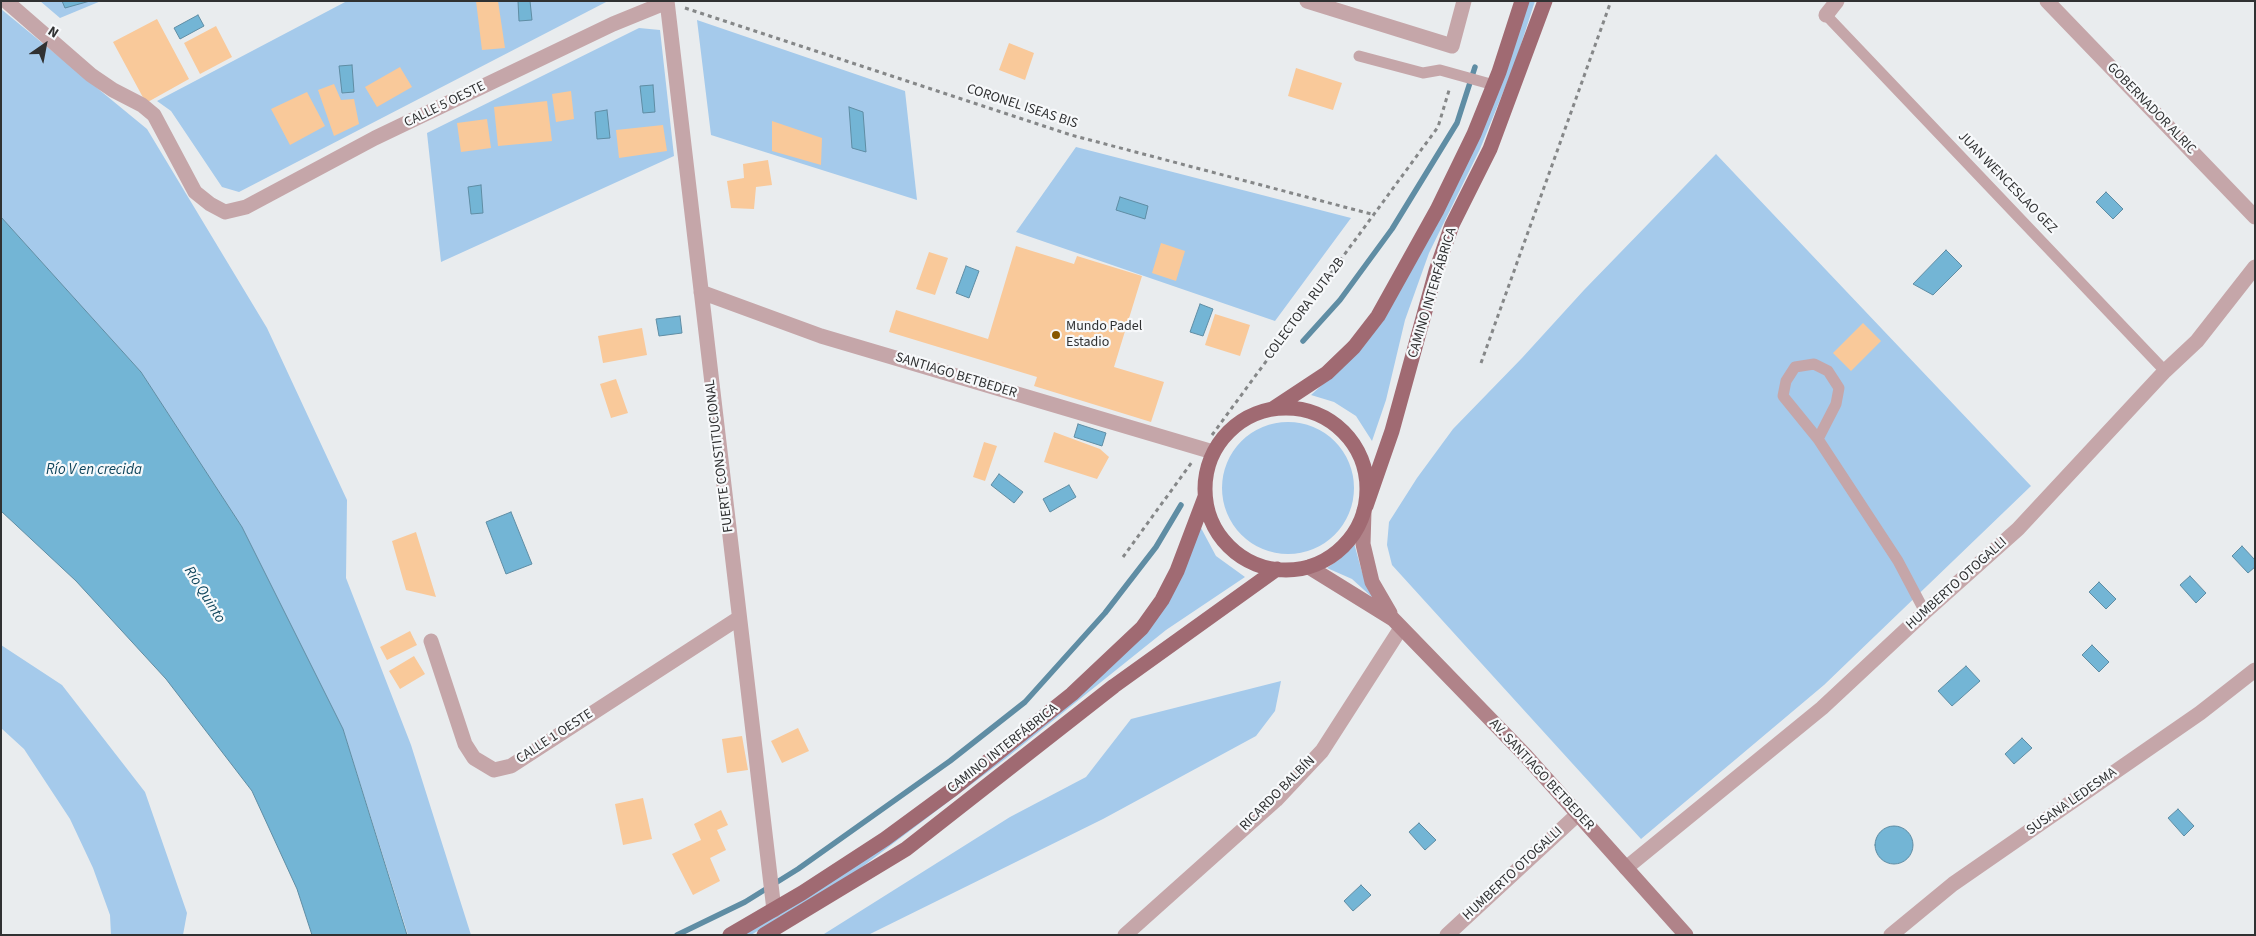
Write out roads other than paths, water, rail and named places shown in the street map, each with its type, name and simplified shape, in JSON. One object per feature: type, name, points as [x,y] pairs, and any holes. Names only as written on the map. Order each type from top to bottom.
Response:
[{"type":"main road","name":"CAMINO INTERFÁBRICA","points":[[730,935],[774,910],[885,839],[954,789],[1072,694],[1142,628],[1162,600],[1177,571],[1205,497],[1206,474],[1212,445],[1249,416],[1274,408],[1327,373],[1354,347],[1378,316],[1437,210],[1474,134],[1494,85],[1522,1]]},
{"type":"main road","name":"CAMINO INTERFÁBRICA","points":[[1205,497],[1213,524],[1228,546],[1251,562],[1278,569],[1309,567],[1331,556],[1350,540],[1365,508],[1392,431],[1436,271],[1452,225],[1490,149],[1545,1]]},
{"type":"main road","name":"CAMINO INTERFÁBRICA","points":[[1274,408],[1298,408],[1314,413],[1322,416],[1342,430],[1357,449],[1366,472],[1365,508]]},
{"type":"main road","points":[[1365,508],[1363,544],[1372,582],[1397,624]]},
{"type":"main road","points":[[1309,567],[1397,624]]},
{"type":"main road","name":"CAMINO INTERFÁBRICA","points":[[764,935],[906,849],[1114,686],[1278,569]]},
{"type":"main road","name":"AV. SANTIAGO BETBEDER","points":[[1397,624],[1526,756],[1686,935]]},
{"type":"street","name":"CALLE 5 OESTE","points":[[6,1],[91,75],[154,114],[194,192],[225,212],[246,207],[376,138],[613,24],[667,2]]},
{"type":"street","points":[[1307,1],[1452,46],[1464,1]]},
{"type":"street","points":[[1826,15],[1836,1]]},
{"type":"street","name":"GOBERNADOR ALRIC","points":[[2047,1],[2255,217]]},
{"type":"street","name":"FUERTE CONSTITUCIONAL","points":[[667,2],[774,910]]},
{"type":"street","name":"HUMBERTO OTOGALLI","points":[[1626,868],[1822,708],[2018,529],[2196,341],[2255,267]]},
{"type":"street","name":"SANTIAGO BETBEDER","points":[[701,292],[821,336],[1212,445]]},
{"type":"street","name":"CALLE 1 OESTE","points":[[431,640],[465,744],[474,758],[494,770],[511,766],[739,618]]},
{"type":"street","name":"RICARDO BALBÍN","points":[[1125,935],[1276,800],[1322,751],[1397,624]]},
{"type":"street","name":"SUSANA LEDESMA","points":[[1891,935],[1953,884],[2200,713],[2255,670]]},
{"type":"street","name":"HUMBERTO OTOGALLI","points":[[1447,935],[1578,814]]},
{"type":"lane","name":"JUAN WENCESLAO GEZ","points":[[1826,15],[2166,371]]},
{"type":"lane","points":[[1360,56],[1423,73],[1440,70],[1494,85]]},
{"type":"lane","points":[[1818,439],[1836,404],[1839,388],[1828,371],[1814,364],[1795,368],[1786,381],[1783,396],[1818,439],[1898,561],[1925,612]]},
{"type":"water","points":[[62,1],[90,1],[65,8]]},
{"type":"water","points":[[518,1],[530,1],[532,20],[519,21]]},
{"type":"water","points":[[198,15],[204,26],[180,39],[174,28]]},
{"type":"water","points":[[352,65],[354,92],[342,93],[339,66]]},
{"type":"water","points":[[653,85],[655,112],[643,113],[640,86]]},
{"type":"water","points":[[849,107],[863,112],[866,152],[852,148]]},
{"type":"water","points":[[607,110],[610,138],[597,139],[595,112]]},
{"type":"water","points":[[481,185],[483,213],[471,214],[468,187]]},
{"type":"water","points":[[2106,192],[2123,209],[2113,219],[2096,202]]},
{"type":"water","points":[[1120,197],[1148,206],[1145,219],[1116,210]]},
{"type":"water","name":"Río V en crecida","points":[[1,217],[141,372],[242,527],[343,729],[407,935],[312,935],[297,889],[252,791],[166,679],[76,581],[1,511]]},
{"type":"water","points":[[1946,250],[1962,266],[1933,295],[1913,284]]},
{"type":"water","points":[[966,266],[979,271],[969,298],[956,293]]},
{"type":"water","points":[[1200,304],[1213,309],[1203,336],[1190,332]]},
{"type":"water","points":[[680,316],[682,333],[659,336],[656,319]]},
{"type":"water","points":[[1078,424],[1106,433],[1102,446],[1074,437]]},
{"type":"water","points":[[999,474],[1023,492],[1014,503],[991,485]]},
{"type":"water","points":[[1069,485],[1076,497],[1050,512],[1043,499]]},
{"type":"water","points":[[511,512],[532,564],[506,574],[486,522]]},
{"type":"water","points":[[2242,546],[2255,560],[2255,567],[2248,573],[2232,556]]},
{"type":"water","points":[[2190,576],[2206,593],[2196,603],[2180,585]]},
{"type":"water","points":[[2099,582],[2116,599],[2106,609],[2089,592]]},
{"type":"water","points":[[2092,645],[2109,662],[2099,672],[2082,655]]},
{"type":"water","points":[[1966,666],[1980,681],[1952,706],[1938,691]]},
{"type":"water","points":[[2022,738],[2032,748],[2014,764],[2005,754]]},
{"type":"water","points":[[2178,809],[2194,826],[2184,836],[2168,818]]},
{"type":"water","points":[[1419,823],[1436,840],[1425,850],[1409,832]]},
{"type":"water","points":[[1894,826],[1907,832],[1913,845],[1907,858],[1894,864],[1881,858],[1875,845],[1881,832]]},
{"type":"water","points":[[1361,885],[1371,895],[1353,911],[1344,901]]},
{"type":"waterway","points":[[1303,341],[1340,300],[1392,229],[1457,123],[1475,67]]},
{"type":"waterway","points":[[677,935],[745,902],[798,869],[950,761],[1025,702],[1105,613],[1156,547],[1181,505]]},
{"type":"place","name":"Mundo Padel Estadio","points":[[1056,335]]},
{"type":"water label","name":"Río Quinto","points":[[204,595]]}]
